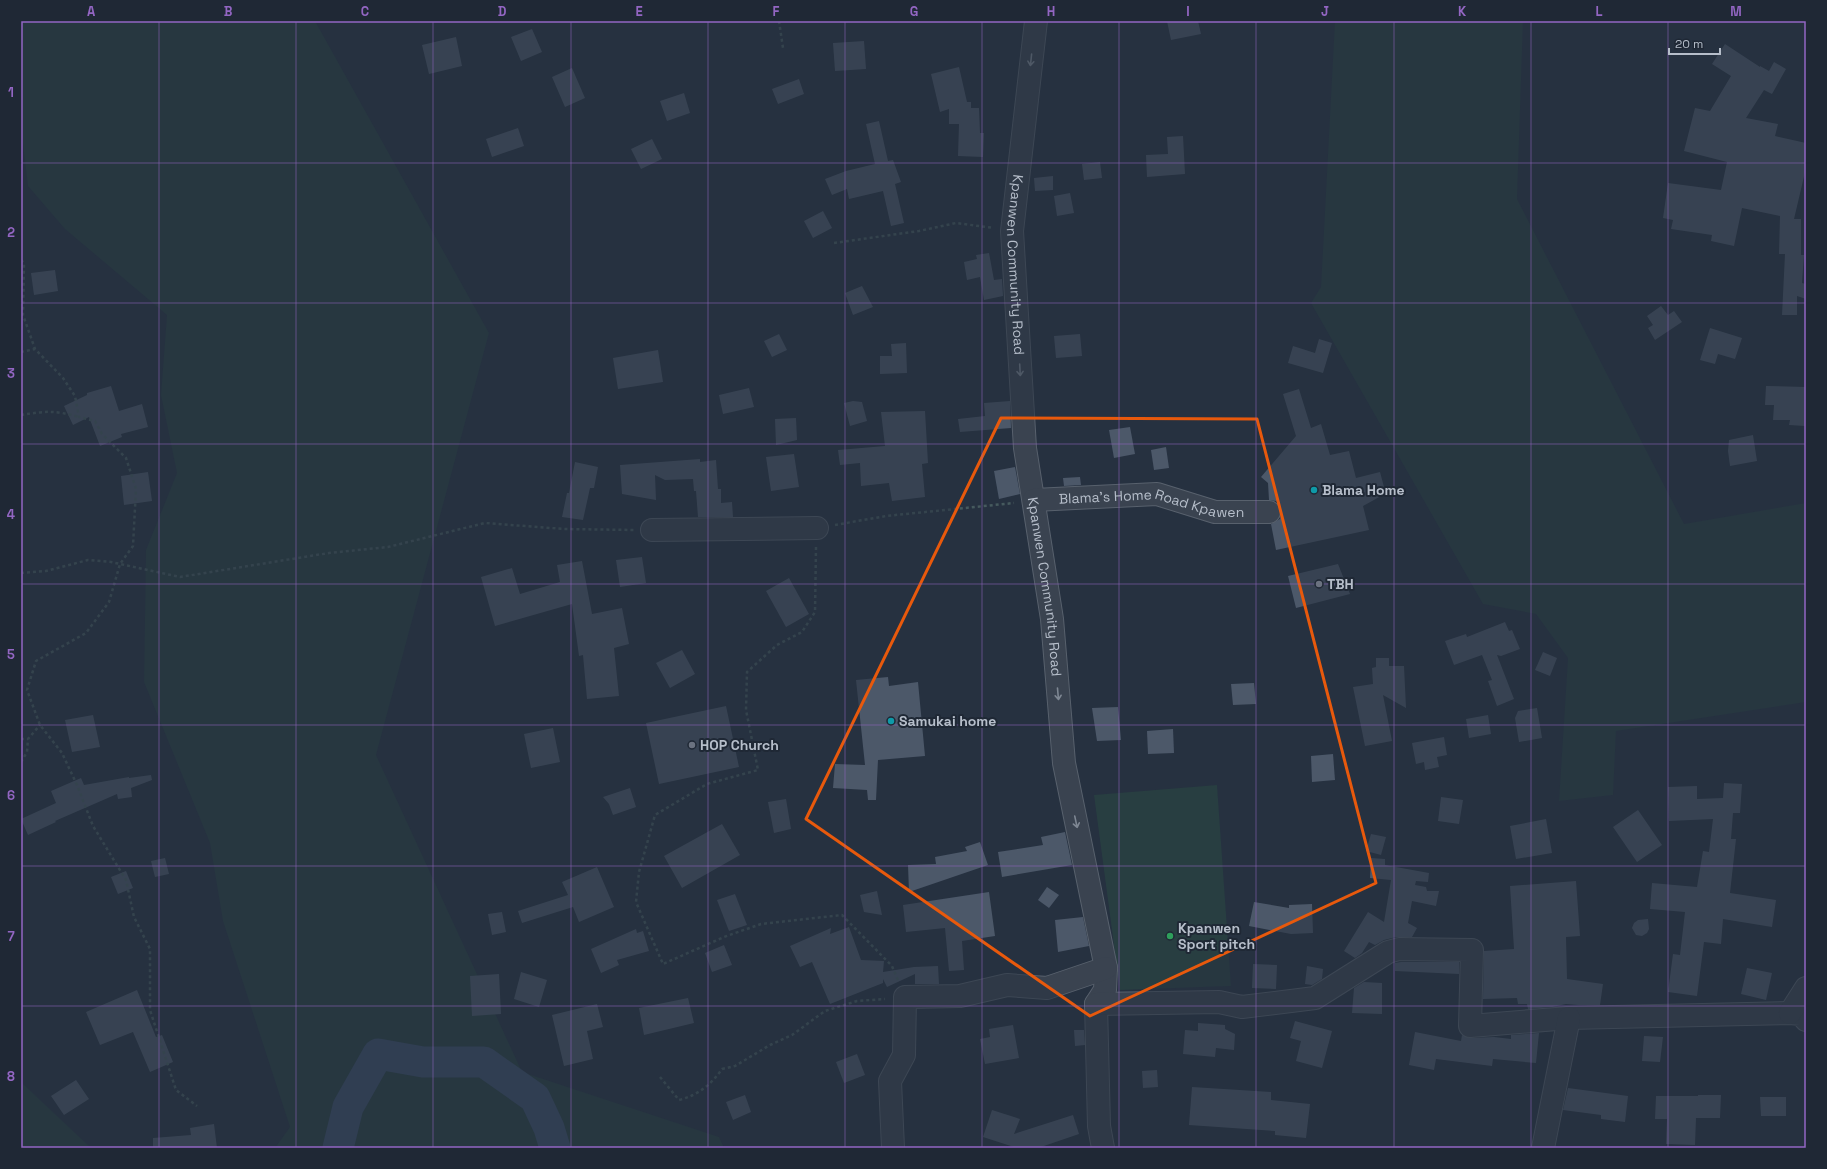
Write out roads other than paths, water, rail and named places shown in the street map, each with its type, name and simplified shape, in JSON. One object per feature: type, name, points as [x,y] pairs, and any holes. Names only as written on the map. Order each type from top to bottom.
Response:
[{"type":"street","name":"Kpanwen Community Road","points":[[1036,21],[1012,231],[1025,448],[1052,619],[1064,763],[1106,968],[1105,990],[1096,1004],[1099,1126],[1103,1148]]},
{"type":"street","name":"Blama's Home Road Kpawen","points":[[1034,500],[1157,494],[1215,512],[1269,512]]},
{"type":"street","points":[[652,530],[816,528]]},
{"type":"street","points":[[1096,1004],[1219,1002],[1242,1007],[1315,998],[1388,952],[1399,949],[1472,950],[1470,1026],[1569,1018],[1798,1016],[1806,988]]},
{"type":"street","points":[[893,1148],[890,1081],[904,1055],[905,997],[960,996],[1007,985],[1047,988],[1106,968]]},
{"type":"street","points":[[1543,1148],[1569,1018]]},
{"type":"waterway","points":[[338,1148],[348,1107],[378,1054],[423,1062],[484,1062],[535,1098],[549,1128],[555,1148]]},
{"type":"place","name":"Blama Home","points":[[1314,490]]},
{"type":"place","name":"TBH","points":[[1319,584]]},
{"type":"place","name":"Samukai home","points":[[891,721]]},
{"type":"place","name":"HOP Church","points":[[692,745]]},
{"type":"place","name":"Kpanwen Sport pitch","points":[[1170,936]]}]
